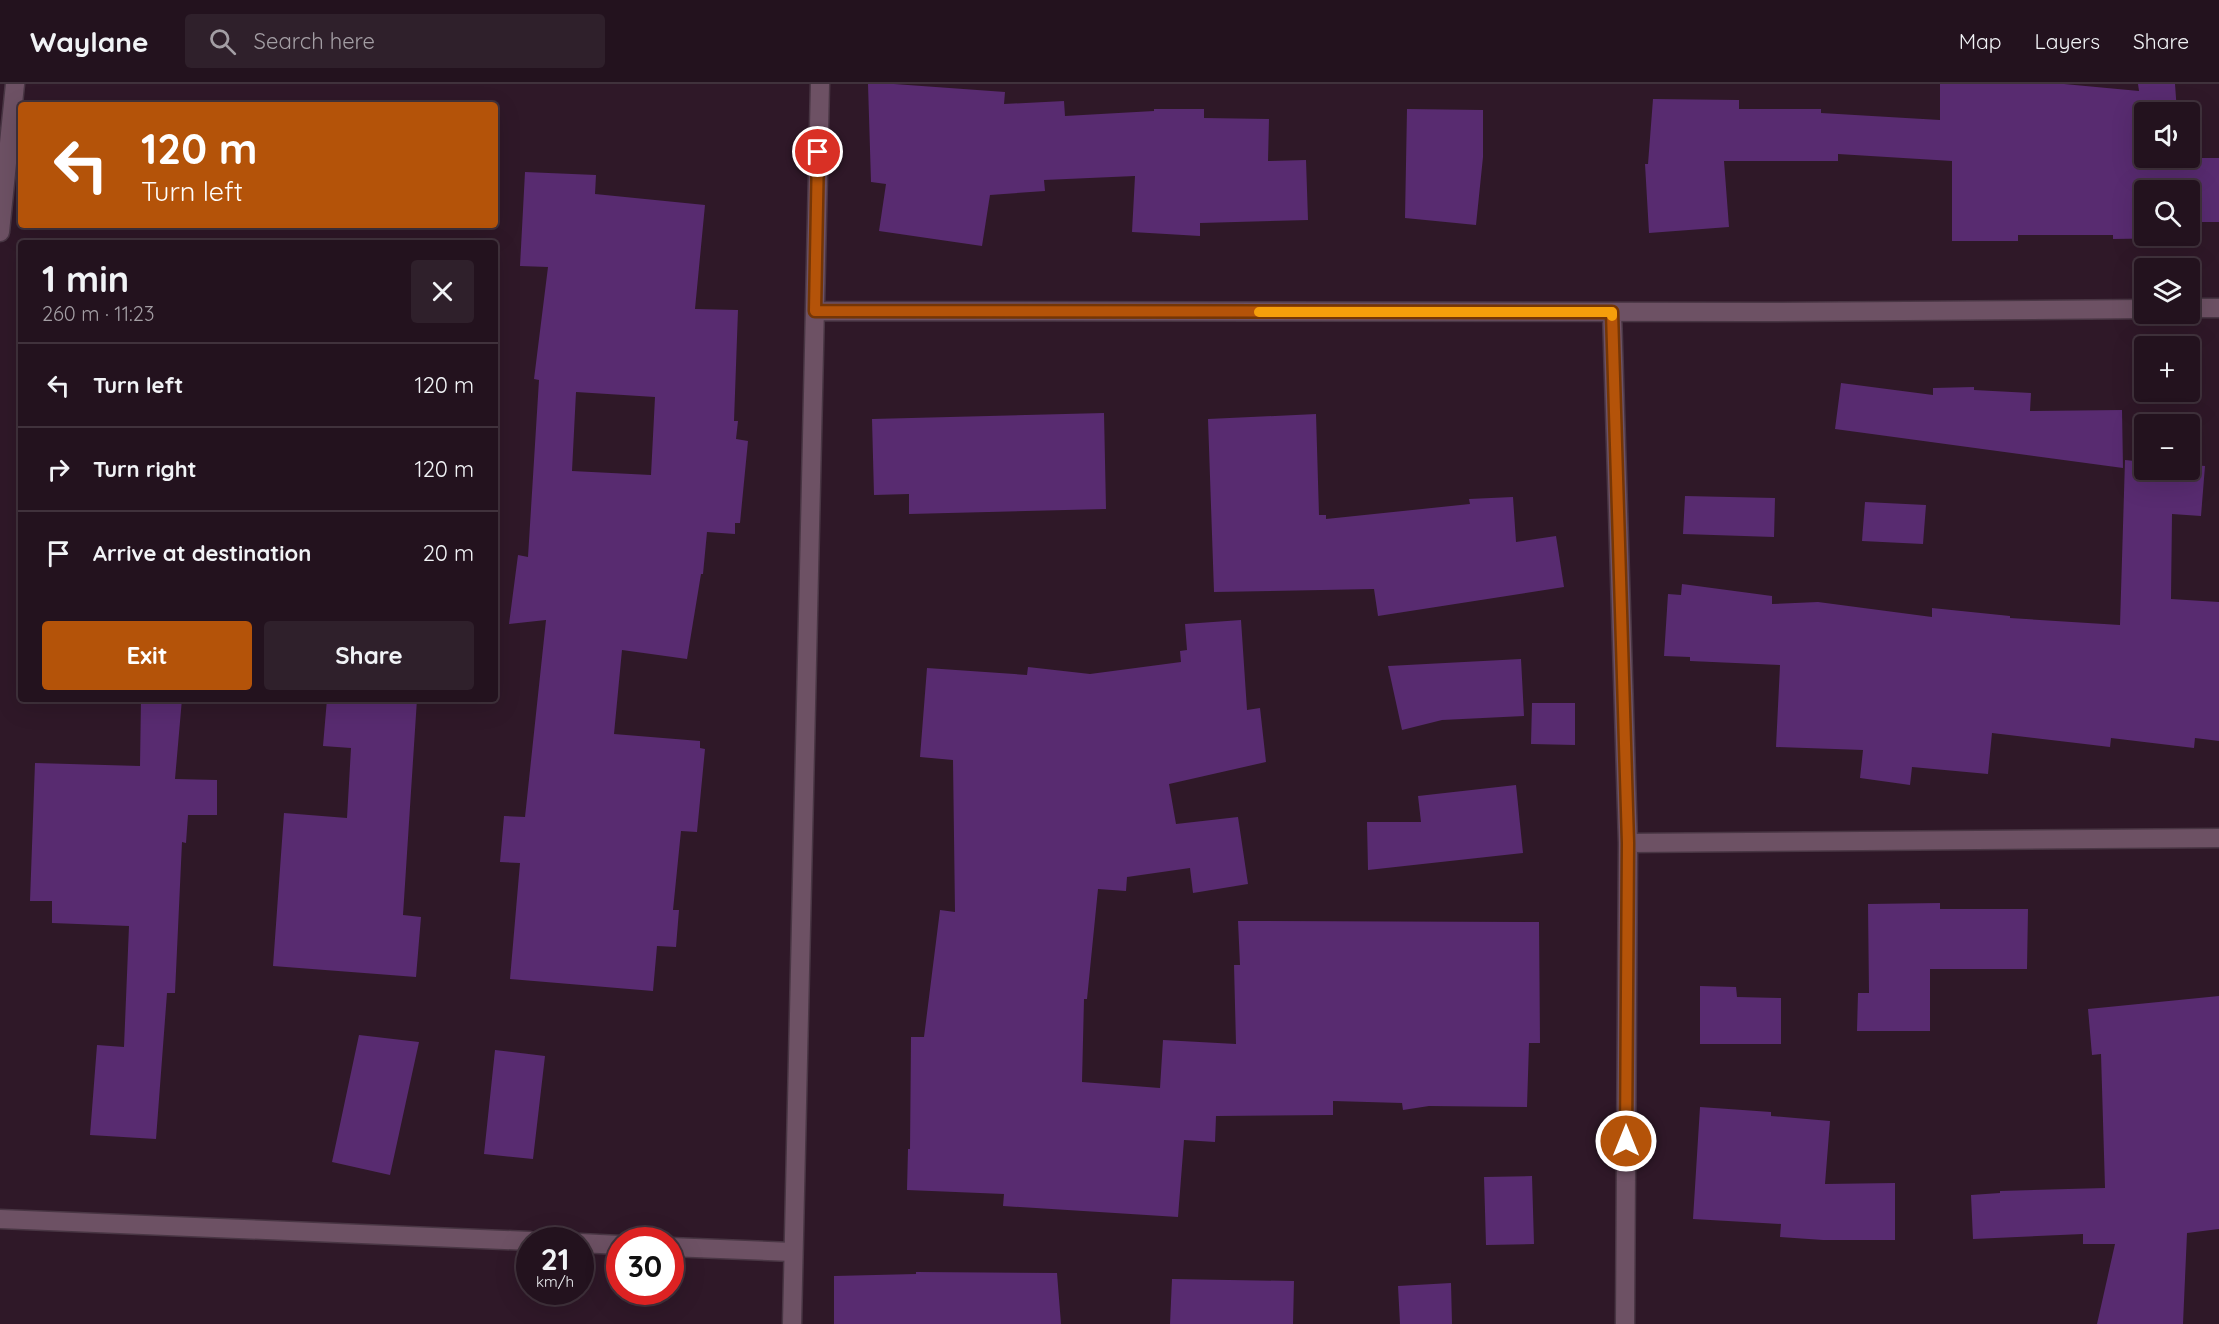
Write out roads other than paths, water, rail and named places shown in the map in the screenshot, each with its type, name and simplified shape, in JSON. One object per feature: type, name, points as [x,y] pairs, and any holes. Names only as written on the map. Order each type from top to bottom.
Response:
[{"type":"street","points":[[0,232],[15,84]]},
{"type":"street","points":[[792,1324],[820,84]]},
{"type":"street","points":[[2200,308],[2219,308]]},
{"type":"street","points":[[815,311],[1612,312],[2134,309]]},
{"type":"street","points":[[1612,312],[1628,843],[1625,1324]]},
{"type":"street","points":[[1628,843],[2219,838]]},
{"type":"street","points":[[0,1219],[516,1240]]},
{"type":"street","points":[[684,1248],[792,1252]]}]
